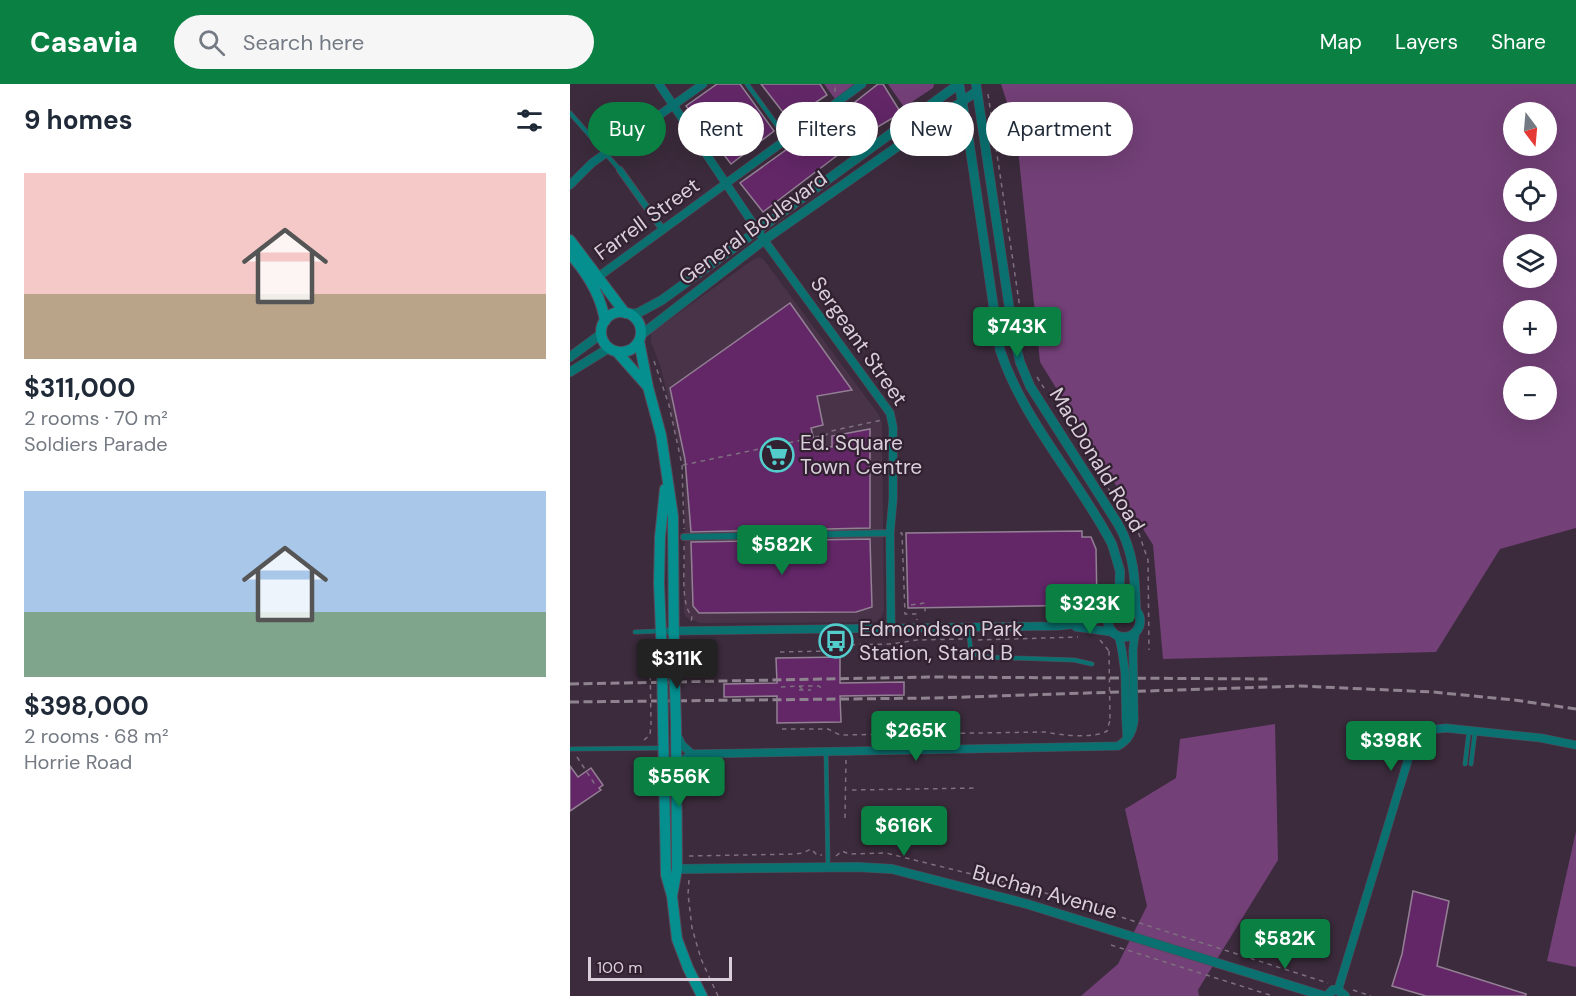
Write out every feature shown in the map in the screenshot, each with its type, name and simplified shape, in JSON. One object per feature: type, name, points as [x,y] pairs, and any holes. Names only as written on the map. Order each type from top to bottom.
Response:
[{"type":"main road","points":[[570,240],[627,314],[638,322],[648,387],[661,435],[673,516],[674,631],[679,657],[676,728],[677,869],[672,896]]},
{"type":"main road","points":[[570,254],[591,283],[603,308],[602,340],[648,387]]},
{"type":"main road","points":[[604,321],[613,314],[627,314]]},
{"type":"main road","points":[[613,350],[630,350],[640,338]]},
{"type":"main road","points":[[666,474],[659,583],[662,631],[666,875],[672,896],[677,939],[702,996]]},
{"type":"street","name":"Sergeant Street","points":[[658,84],[764,240],[892,418],[891,628]]},
{"type":"street","points":[[666,112],[703,84]]},
{"type":"street","name":"Farrell Street","points":[[838,102],[862,84]]},
{"type":"street","points":[[627,314],[638,313],[662,300],[959,84]]},
{"type":"street","name":"MacDonald Road","points":[[959,84],[1000,350],[1021,400],[1112,544],[1120,571],[1119,605]]},
{"type":"street","name":"MacDonald Road","points":[[976,87],[1016,347],[1024,372],[1037,398],[1118,524],[1129,545],[1135,568],[1136,609]]},
{"type":"street","name":"General Boulevard","points":[[640,338],[764,240],[962,100],[976,87]]},
{"type":"street","name":"Farrell Street","points":[[598,277],[776,148]]},
{"type":"street","points":[[570,185],[602,156]]},
{"type":"street","points":[[620,170],[663,230]]},
{"type":"street","points":[[758,230],[773,228],[806,205],[827,196]]},
{"type":"street","points":[[570,357],[601,334]]},
{"type":"street","points":[[1000,350],[1016,347]]},
{"type":"street","points":[[570,372],[613,350]]},
{"type":"street","points":[[684,537],[890,533]]},
{"type":"street","points":[[662,631],[1059,626],[1092,622],[1110,613],[1119,605],[1128,605],[1136,609],[1140,623],[1135,633],[1132,650],[1130,720],[1127,739],[1118,746],[692,754],[682,761],[676,776]]},
{"type":"street","points":[[1110,613],[1108,624],[1116,634],[1122,651],[1130,720]]},
{"type":"street","points":[[1059,626],[1129,636],[1135,633]]},
{"type":"street","points":[[676,728],[682,745],[692,754]]},
{"type":"street","points":[[1326,996],[1333,990],[1341,991],[1410,750],[1416,736],[1429,730],[1446,728],[1541,738],[1576,745]]},
{"type":"street","name":"Buchan Avenue","points":[[677,869],[876,867],[901,870],[1027,904],[1326,996]]},
{"type":"lane","points":[[747,84],[776,123]]},
{"type":"lane","points":[[570,113],[588,132]]},
{"type":"lane","points":[[609,156],[620,170]]},
{"type":"lane","points":[[968,627],[971,652],[982,657],[1074,660],[1092,664]]},
{"type":"lane","points":[[635,632],[662,631]]},
{"type":"lane","points":[[1465,764],[1472,731]]},
{"type":"lane","points":[[1471,764],[1472,731]]},
{"type":"lane","points":[[570,749],[664,748]]},
{"type":"lane","points":[[826,751],[828,867]]},
{"type":"path","points":[[988,95],[1026,344]]},
{"type":"path","points":[[1035,373],[1046,393]]},
{"type":"path","points":[[682,465],[826,435],[831,430],[892,418]]},
{"type":"path","points":[[1093,465],[1139,534],[1149,560],[1149,650]]},
{"type":"path","points":[[890,533],[902,533],[905,614]]},
{"type":"path","points":[[910,602],[925,603],[925,613]]},
{"type":"path","points":[[911,605],[916,603]]},
{"type":"path","points":[[780,652],[827,651],[839,645],[891,644],[917,640],[1087,636]]},
{"type":"path","points":[[782,729],[828,729],[840,735],[1044,732],[1063,735],[1101,734],[1107,731],[1110,720],[1108,651],[1104,643],[1096,638]]},
{"type":"path","points":[[679,657],[690,646]]},
{"type":"path","points":[[640,741],[650,735],[650,650]]},
{"type":"path","points":[[799,686],[803,690]]},
{"type":"path","points":[[781,687],[819,686],[823,690]]},
{"type":"path","points":[[799,690],[811,690]]},
{"type":"path","points":[[845,818],[845,760],[851,760],[851,735]]},
{"type":"path","points":[[577,757],[595,780]]},
{"type":"path","points":[[852,790],[978,788]]},
{"type":"path","points":[[689,856],[796,854],[811,849]]},
{"type":"path","points":[[842,851],[849,854],[886,853],[1036,891],[1341,991],[1371,996]]},
{"type":"path","points":[[689,889],[692,928],[697,948],[718,996]]},
{"type":"path","points":[[1111,945],[1273,996]]},
{"type":"shaded area","points":[[824,84],[854,84],[835,99]]},
{"type":"shaded area","points":[[888,84],[934,84],[933,88],[912,102],[901,102]]},
{"type":"shaded area","points":[[1001,84],[1576,84],[1576,528],[1500,549],[1436,652],[1163,659],[1153,545],[1040,362],[1019,156],[1133,156],[1133,102],[1007,102]]},
{"type":"shaded area","name":"Ed. Square Town Centre","points":[[760,257],[879,415],[882,423],[884,611],[880,620],[873,622],[700,623],[687,618],[684,614],[685,470],[661,368],[651,342],[651,333]]},
{"type":"shaded area","points":[[1275,724],[1278,860],[1198,990],[1199,996],[1081,996],[1118,964],[1147,906],[1125,809],[1176,778],[1180,739]]},
{"type":"shaded area","points":[[1576,831],[1576,967],[1547,961]]},
{"type":"building","points":[[717,84],[740,84],[753,102],[692,102]]},
{"type":"building","points":[[761,84],[820,84],[827,95],[816,102],[776,103]]},
{"type":"building","points":[[878,84],[883,84],[894,102],[890,102],[890,120],[878,127],[878,102],[855,102]]},
{"type":"building","points":[[764,117],[774,131],[764,139]]},
{"type":"building","points":[[725,156],[741,156],[731,164]]},
{"type":"building","points":[[778,156],[836,156],[763,212],[740,183]]},
{"type":"building","name":"Ed. Square Town Centre","points":[[790,303],[852,390],[817,396],[823,425],[811,428],[815,445],[832,447],[832,436],[870,429],[870,528],[691,532],[685,459],[670,388]]},
{"type":"building","points":[[1082,531],[1082,537],[1091,537],[1096,549],[1097,605],[908,608],[906,533]]},
{"type":"building","points":[[870,539],[872,607],[856,612],[699,613],[693,606],[691,542]]},
{"type":"building","points":[[840,657],[840,683],[904,682],[904,695],[840,696],[841,722],[777,723],[777,696],[724,697],[724,684],[777,683],[776,658]]},
{"type":"building","points":[[570,766],[578,777],[591,768],[603,785],[599,788],[601,790],[570,811]]},
{"type":"building","points":[[1413,891],[1449,901],[1437,966],[1526,994],[1526,996],[1426,996],[1392,986],[1402,954]]},
{"type":"railway","points":[[570,684],[928,677],[1272,679]]},
{"type":"railway","points":[[570,702],[935,698],[1300,686],[1433,692],[1576,709]]},
{"type":"place","name":"Ed. Square Town Centre","points":[[777,455]]},
{"type":"place","name":"Edmondson Park Station, Stand B","points":[[836,641]]}]
